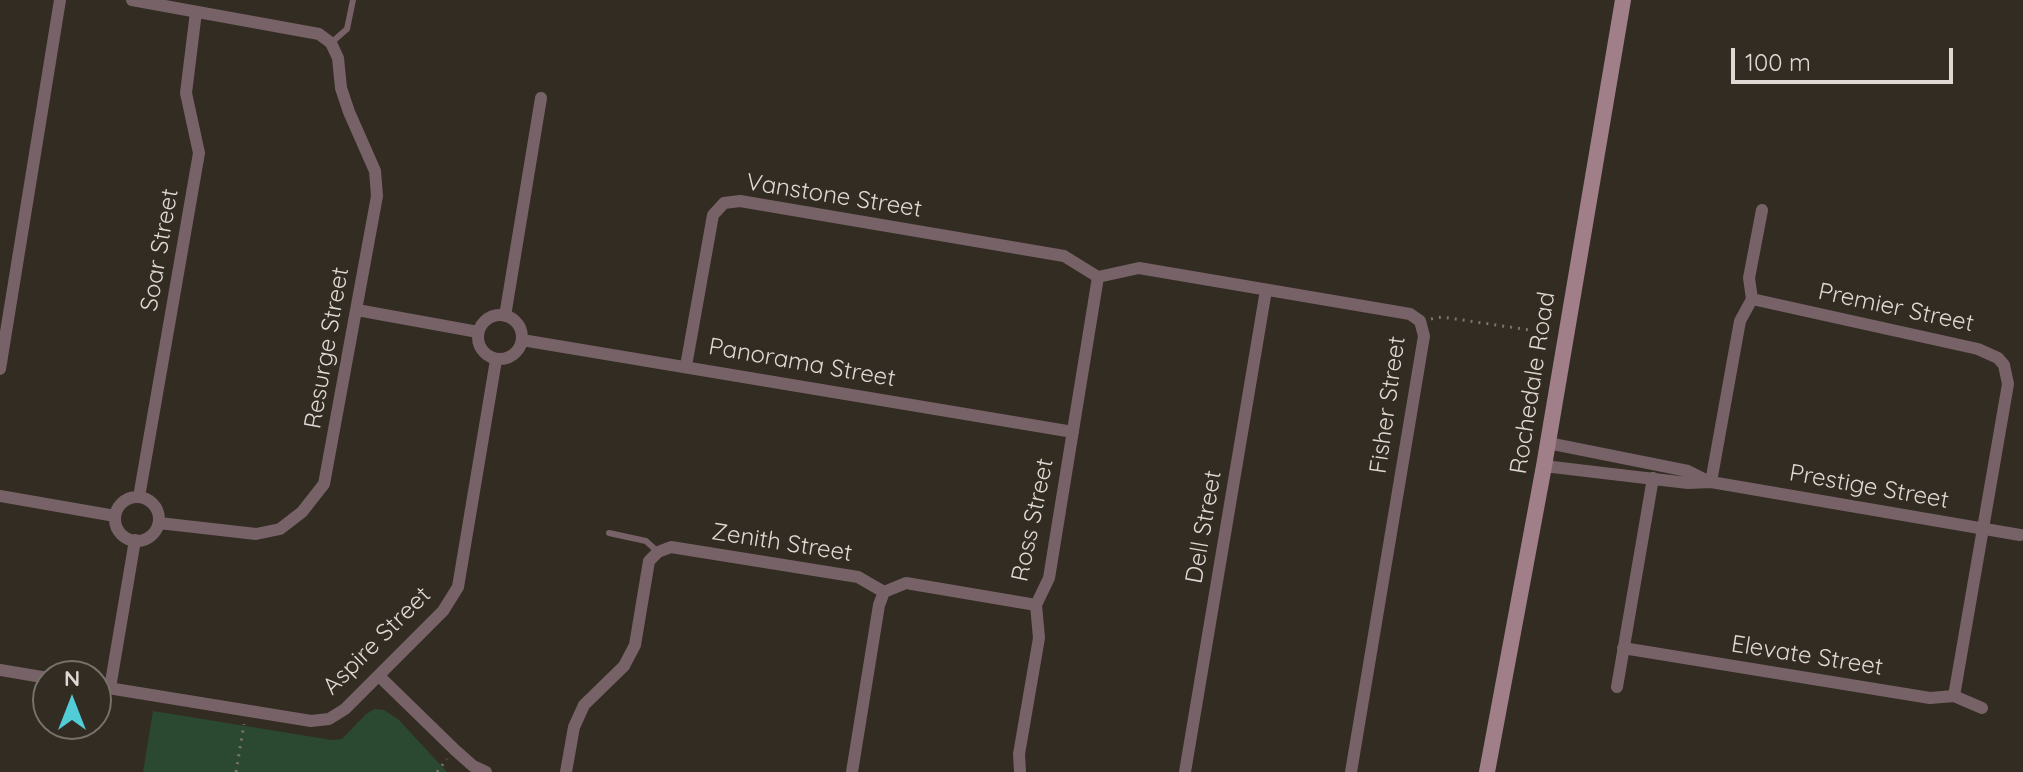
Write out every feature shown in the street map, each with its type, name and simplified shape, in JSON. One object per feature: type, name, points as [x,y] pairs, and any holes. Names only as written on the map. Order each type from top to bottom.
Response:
[{"type":"main road","name":"Rochedale Road","points":[[1487,772],[1544,466],[1623,0]]},
{"type":"street","points":[[0,369],[60,0]]},
{"type":"street","points":[[132,0],[319,34],[331,43]]},
{"type":"street","name":"Soar Street","points":[[139,497],[199,153],[186,93],[196,12]]},
{"type":"street","name":"Resurge Street","points":[[159,523],[256,534],[280,529],[302,512],[324,484],[377,196],[375,171],[349,112],[341,88],[338,58],[331,43]]},
{"type":"street","points":[[505,316],[541,98]]},
{"type":"street","name":"Vanstone Street","points":[[686,366],[713,215],[724,203],[740,201],[1064,256],[1098,277]]},
{"type":"street","points":[[1711,482],[1740,321],[1752,299],[1749,278],[1762,210]]},
{"type":"street","name":"Fisher Street","points":[[1098,277],[1139,268],[1410,314],[1420,321],[1424,336],[1351,772]]},
{"type":"street","name":"Ross Street","points":[[1020,772],[1019,754],[1039,638],[1036,605],[1049,578],[1098,277]]},
{"type":"street","name":"Dell Street","points":[[1185,772],[1266,290]]},
{"type":"street","name":"Premier Street","points":[[1752,299],[1978,349],[1998,358],[2007,373],[2008,384],[1984,528]]},
{"type":"street","points":[[357,310],[478,332]]},
{"type":"street","points":[[505,316],[519,325],[522,340],[516,353],[496,360],[481,350],[478,332],[488,318],[505,316]]},
{"type":"street","name":"Panorama Street","points":[[522,340],[1073,432]]},
{"type":"street","name":"Aspire Street","points":[[112,688],[311,721],[329,719],[345,709],[443,611],[458,587],[496,360]]},
{"type":"street","name":"Prestige Street","points":[[1548,443],[1688,471],[1711,482]]},
{"type":"street","name":"Prestige Street","points":[[1544,466],[1688,483],[1711,482],[2020,535]]},
{"type":"street","points":[[1617,687],[1653,478]]},
{"type":"street","points":[[0,496],[115,516]]},
{"type":"street","points":[[139,497],[152,503],[159,523],[150,537],[135,540],[120,532],[115,516],[123,502],[139,497]]},
{"type":"street","points":[[1954,696],[1984,528]]},
{"type":"street","points":[[112,676],[135,540]]},
{"type":"street","name":"Zenith Street","points":[[658,552],[671,547],[858,577],[884,592]]},
{"type":"street","points":[[566,772],[574,727],[584,705],[624,666],[635,645],[649,561],[658,552]]},
{"type":"street","points":[[852,772],[879,605],[884,592],[906,583],[1036,605]]},
{"type":"street","name":"Elevate Street","points":[[1623,648],[1930,698],[1954,696],[1982,708]]},
{"type":"street","points":[[0,670],[32,675]]},
{"type":"street","points":[[379,676],[455,750],[473,766],[486,772]]},
{"type":"lane","points":[[331,43],[347,29],[353,0]]},
{"type":"lane","name":"Zenith Street","points":[[609,533],[646,541],[658,552]]},
{"type":"path","points":[[1420,321],[1442,317],[1565,335]]},
{"type":"path","points":[[236,772],[246,710]]},
{"type":"green space","points":[[374,709],[384,710],[399,720],[447,772],[143,772],[153,711],[332,740],[342,739]]}]
